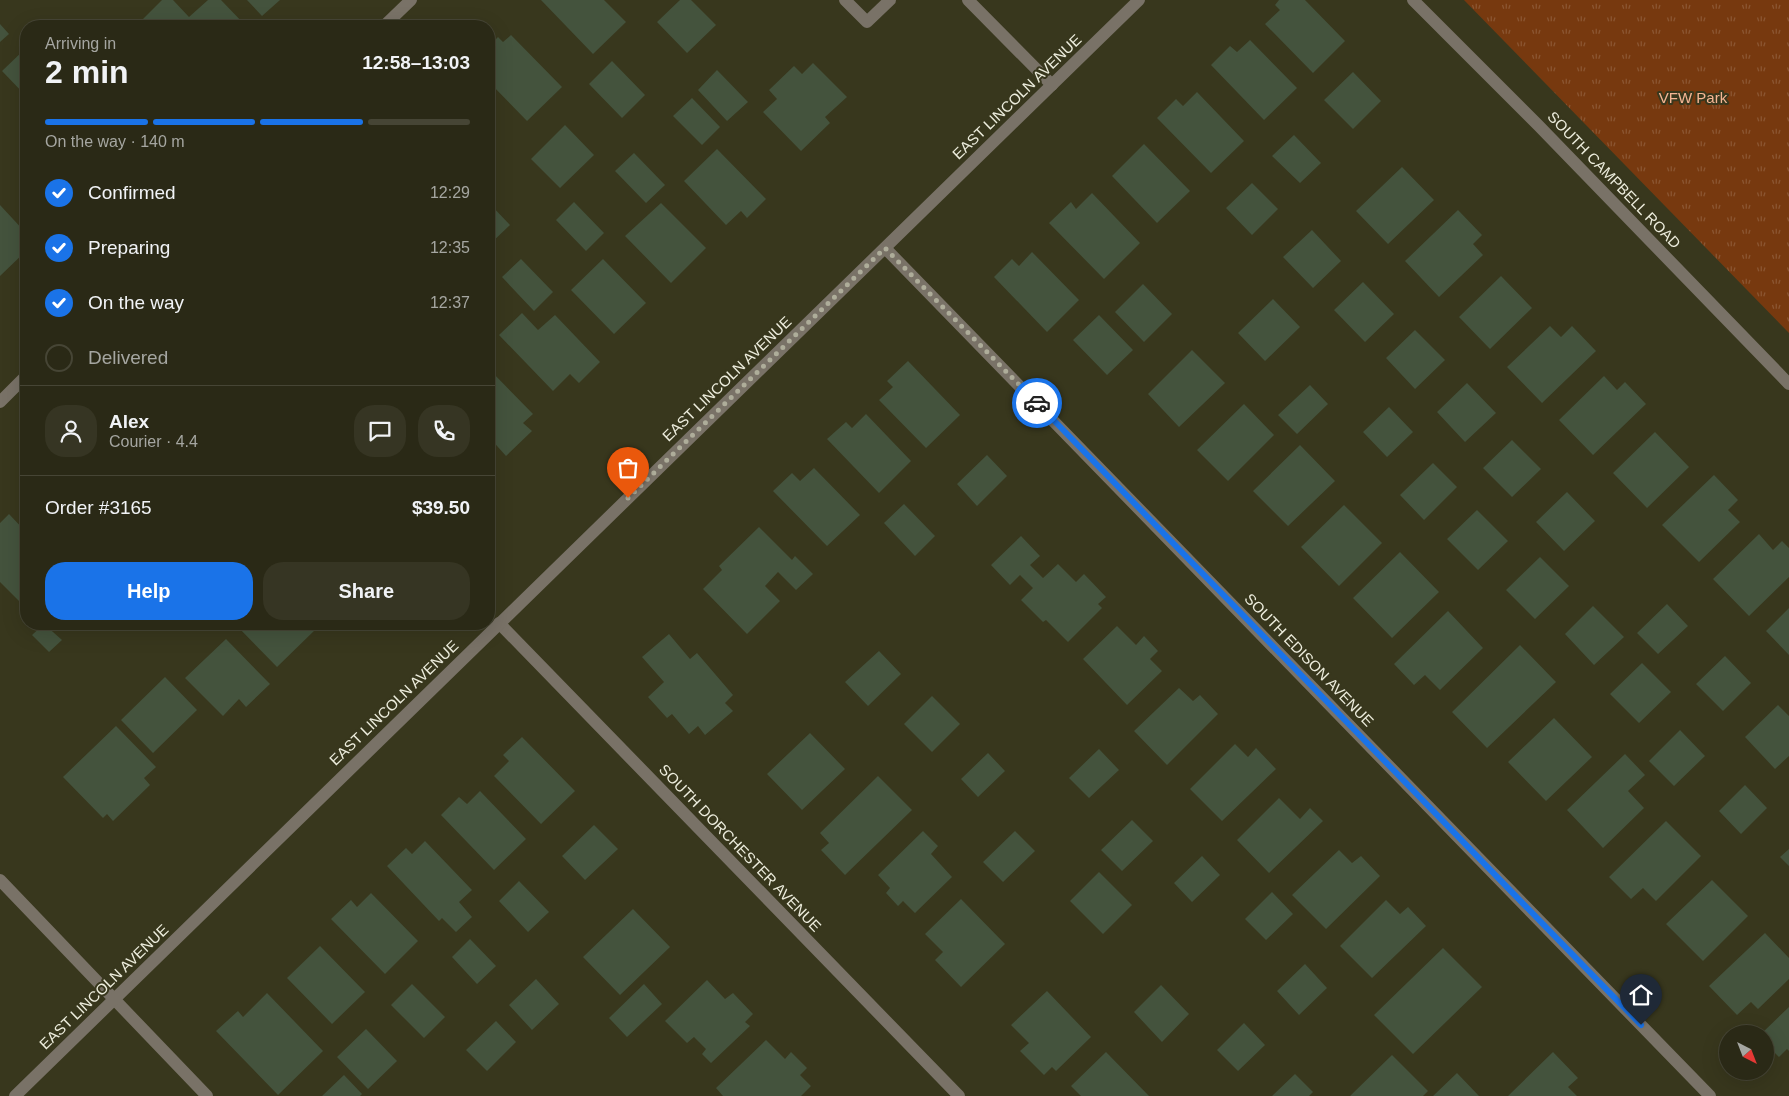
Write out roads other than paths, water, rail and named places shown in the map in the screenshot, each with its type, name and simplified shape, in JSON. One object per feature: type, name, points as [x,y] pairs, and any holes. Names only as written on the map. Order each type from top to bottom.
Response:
[{"type":"street","points":[[390,20],[411,0]]},
{"type":"street","points":[[845,0],[867,22],[890,0]]},
{"type":"street","points":[[968,0],[1052,85]]},
{"type":"street","name":"EAST LINCOLN AVENUE","points":[[495,627],[1139,0]]},
{"type":"street","name":"SOUTH CAMPBELL ROAD","points":[[1413,0],[1789,384]]},
{"type":"street","name":"SOUTH EDISON AVENUE","points":[[885,248],[1710,1096]]},
{"type":"street","points":[[0,402],[20,382]]},
{"type":"street","name":"SOUTH DORCHESTER AVENUE","points":[[499,623],[959,1096]]},
{"type":"street","name":"EAST LINCOLN AVENUE","points":[[15,1096],[492,630]]},
{"type":"street","points":[[0,880],[207,1096]]},
{"type":"park label","name":"VFW Park","points":[[1693,98]]}]
